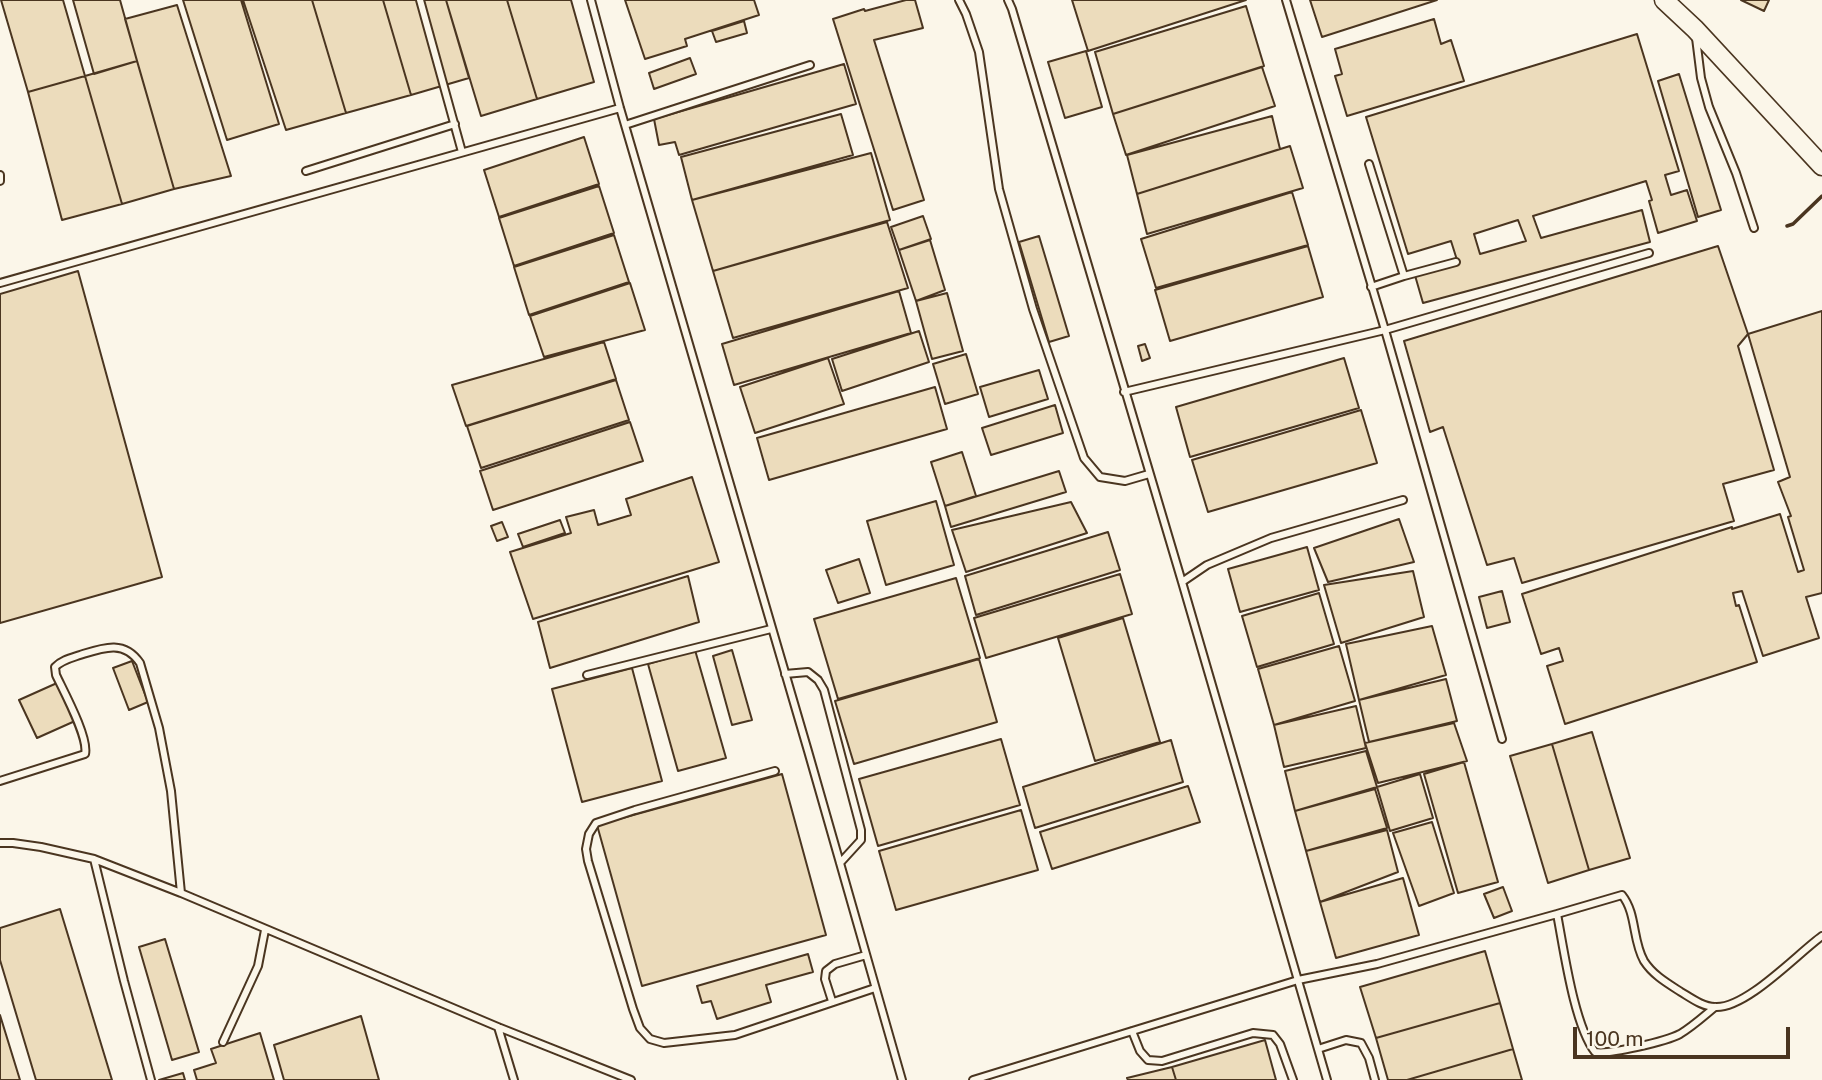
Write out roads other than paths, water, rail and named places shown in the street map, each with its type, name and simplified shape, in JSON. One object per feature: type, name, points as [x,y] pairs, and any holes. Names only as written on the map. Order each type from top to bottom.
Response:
[{"type":"main road","points":[[1664,0],[1695,29],[1822,166]]},
{"type":"lane","points":[[420,0],[462,152]]},
{"type":"lane","points":[[590,0],[902,1080]]},
{"type":"lane","points":[[959,0],[979,52],[999,189],[1032,309],[1084,458],[1100,477],[1125,481],[1149,474]]},
{"type":"lane","points":[[1008,0],[1182,582],[1326,1080]]},
{"type":"lane","points":[[1286,0],[1385,330],[1502,739]]},
{"type":"lane","points":[[1695,29],[1701,78],[1709,107],[1736,173],[1754,228]]},
{"type":"lane","points":[[625,125],[810,65]]},
{"type":"lane","points":[[0,283],[620,108]]},
{"type":"lane","points":[[306,171],[455,124]]},
{"type":"lane","points":[[1369,164],[1405,276]]},
{"type":"lane","points":[[0,175],[0,181]]},
{"type":"lane","points":[[1124,392],[1385,330],[1649,253]]},
{"type":"lane","points":[[1371,287],[1456,262]]},
{"type":"lane","points":[[1182,582],[1207,565],[1271,538],[1403,500]]},
{"type":"lane","points":[[587,675],[771,629]]},
{"type":"lane","points":[[0,781],[85,754],[87,751],[55,667],[62,661],[105,647],[124,650],[136,657],[159,728],[171,791],[181,893]]},
{"type":"lane","points":[[785,674],[808,673],[818,680],[824,690],[861,830],[861,840],[840,863]]},
{"type":"lane","points":[[775,771],[596,823],[589,834],[586,849],[588,861],[640,1028],[650,1039],[664,1043],[736,1035],[875,988]]},
{"type":"lane","points":[[0,843],[41,847],[94,859],[631,1080]]},
{"type":"lane","points":[[94,859],[151,1080]]},
{"type":"lane","points":[[973,1080],[1297,980],[1377,964],[1622,895],[1632,910],[1634,930],[1644,960],[1658,977],[1695,1001],[1715,1007],[1733,1004],[1768,980],[1822,936]]},
{"type":"lane","points":[[1557,914],[1584,1033],[1595,1052],[1623,1050],[1679,1035],[1715,1007]]},
{"type":"lane","points":[[223,1042],[258,966],[265,930]]},
{"type":"lane","points":[[832,1002],[825,979],[826,971],[835,964],[866,955]]},
{"type":"lane","points":[[498,1027],[514,1080]]},
{"type":"lane","points":[[1132,1031],[1140,1051],[1148,1060],[1162,1060],[1253,1033],[1273,1035],[1280,1044],[1293,1080]]},
{"type":"lane","points":[[1318,1049],[1346,1040],[1361,1043],[1369,1058],[1375,1080]]}]
